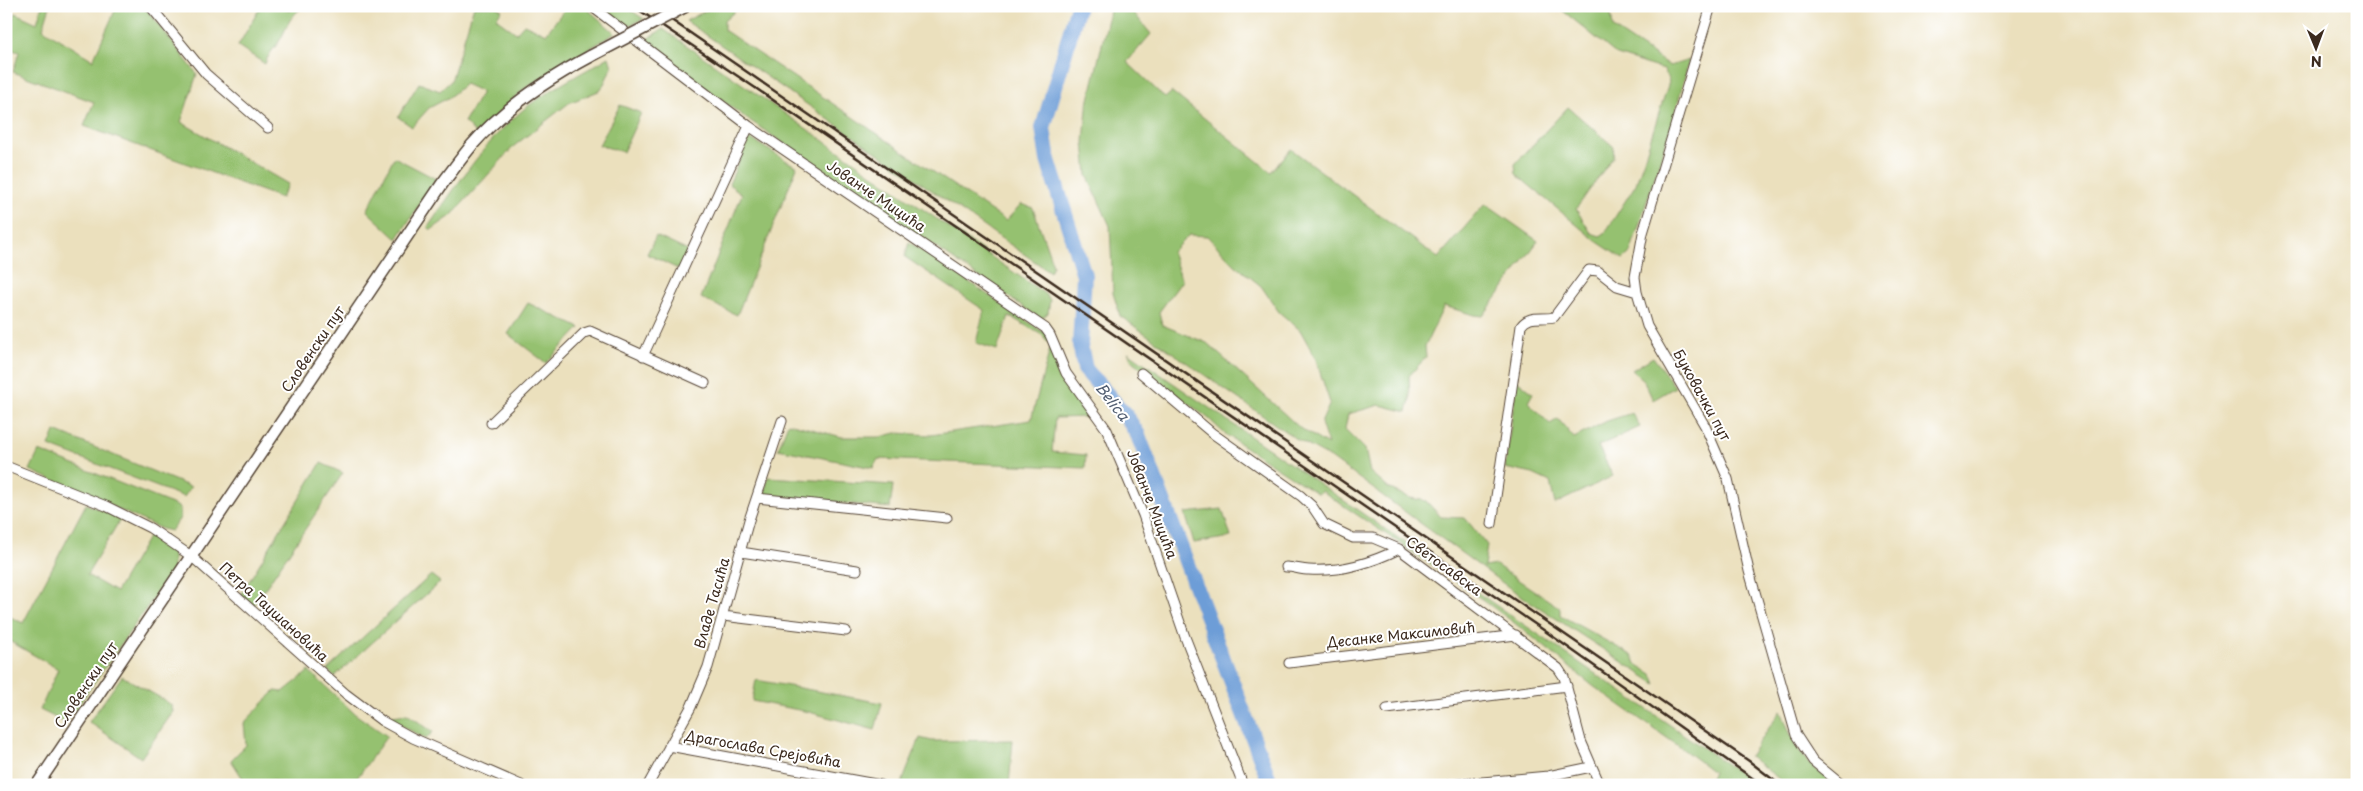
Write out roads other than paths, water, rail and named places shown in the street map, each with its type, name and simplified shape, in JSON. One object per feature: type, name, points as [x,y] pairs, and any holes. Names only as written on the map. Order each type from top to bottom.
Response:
[{"type":"street","points":[[150,6],[206,74],[268,128]]},
{"type":"street","name":"Јованче Мицића","points":[[591,6],[749,126],[1045,328],[1050,334],[1066,373],[1107,430],[1143,515],[1185,636],[1243,785]]},
{"type":"street","name":"Словенски пут","points":[[37,785],[442,184],[473,144],[511,108],[545,82],[686,6]]},
{"type":"street","name":"Буковачки пут","points":[[1711,6],[1643,233],[1635,278],[1637,292],[1648,326],[1705,426],[1728,479],[1749,572],[1796,735],[1813,762],[1842,785]]},
{"type":"street","points":[[644,356],[749,126]]},
{"type":"street","points":[[1492,524],[1522,326],[1531,317],[1554,317],[1589,270],[1598,270],[1617,286],[1637,292]]},
{"type":"street","points":[[491,423],[584,333],[590,332],[705,383]]},
{"type":"street","name":"Светосавска","points":[[1140,373],[1212,433],[1301,496],[1312,506],[1324,524],[1353,538],[1373,538],[1398,549],[1558,668],[1567,686],[1582,741],[1591,767],[1600,785]]},
{"type":"street","name":"Владе Тасића","points":[[648,785],[691,707],[708,667],[757,498],[782,420]]},
{"type":"street","name":"Петра Таушановића","points":[[6,466],[106,506],[150,528],[191,556],[346,694],[382,721],[413,738],[521,785]]},
{"type":"street","points":[[757,498],[947,518]]},
{"type":"street","points":[[1286,567],[1310,570],[1360,565],[1372,562],[1398,549]]},
{"type":"street","points":[[741,552],[857,570]]},
{"type":"street","points":[[723,616],[846,631]]},
{"type":"street","name":"Десанке Максимовић","points":[[1289,663],[1516,635]]},
{"type":"street","points":[[1387,709],[1567,686]]},
{"type":"street","name":"Драгослава Срејовића","points":[[669,746],[882,785]]},
{"type":"street","points":[[1449,785],[1548,776],[1591,767]]},
{"type":"waterway","name":"Belica","points":[[1078,6],[1043,128],[1048,160],[1084,275],[1080,345],[1085,369],[1126,416],[1138,435],[1271,785]]},
{"type":"railway","points":[[633,6],[754,87],[1545,631],[1762,785]]},
{"type":"railway","points":[[651,6],[1749,761],[1780,785]]}]
